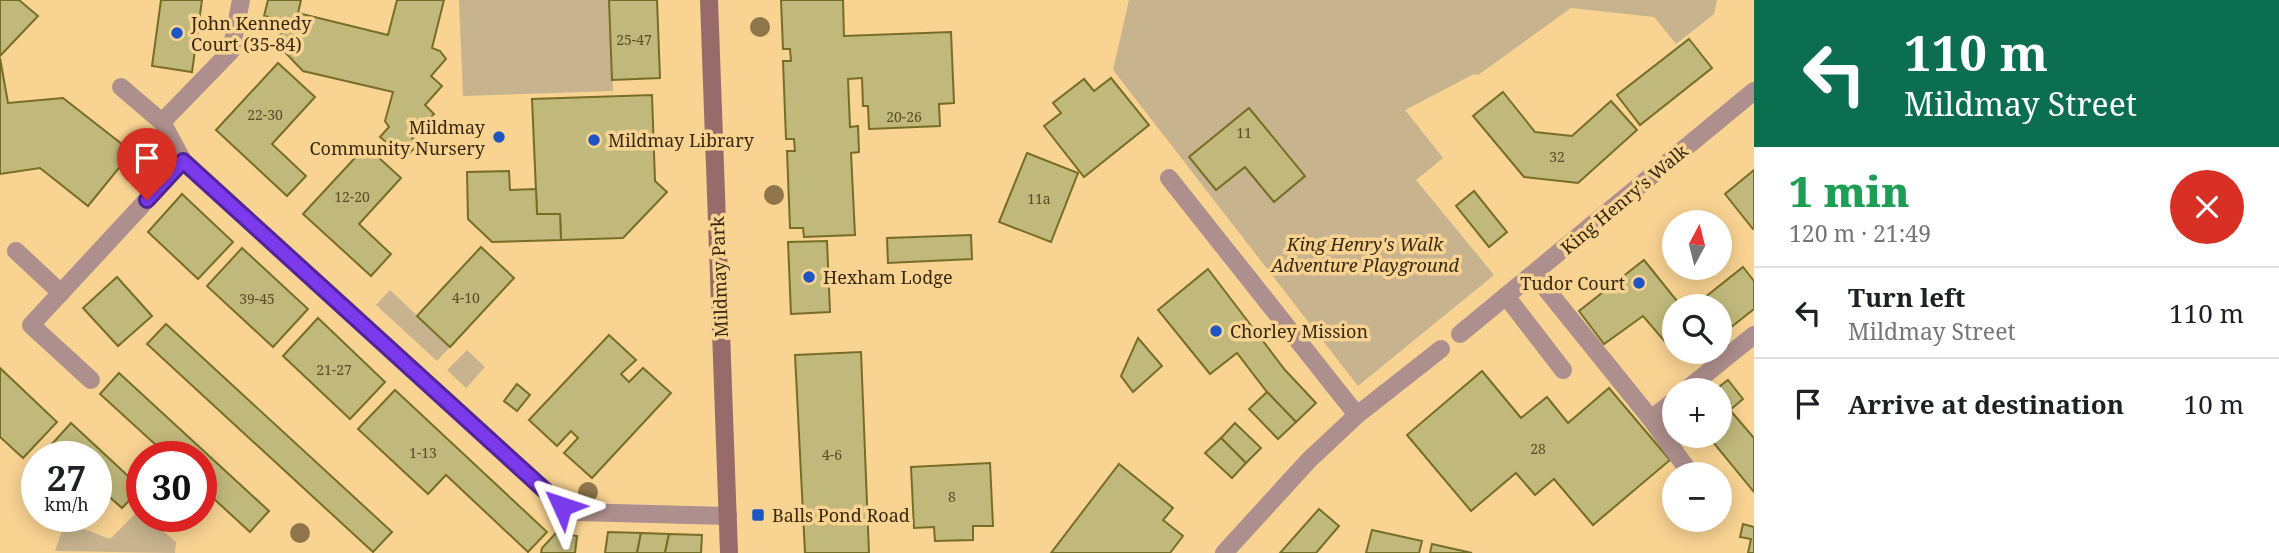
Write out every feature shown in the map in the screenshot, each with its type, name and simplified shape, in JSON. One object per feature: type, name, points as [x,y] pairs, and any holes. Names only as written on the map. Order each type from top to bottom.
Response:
[{"type":"street","points":[[162,122],[231,51],[241,0]]},
{"type":"street","name":"Mildmay Park","points":[[709,0],[729,553]]},
{"type":"street","points":[[121,87],[162,122],[183,161],[562,506],[577,512],[729,516]]},
{"type":"street","name":"King Henry's Walk","points":[[1460,334],[1754,91]]},
{"type":"street","points":[[91,380],[31,325],[183,161]]},
{"type":"street","points":[[1169,178],[1357,415]]},
{"type":"street","points":[[16,251],[61,292]]},
{"type":"street","points":[[1534,274],[1651,419],[1681,462]]},
{"type":"street","points":[[1506,296],[1563,370]]},
{"type":"street","points":[[1701,378],[1754,335]]},
{"type":"street","points":[[1224,553],[1309,460],[1357,415],[1441,349]]},
{"type":"street","points":[[1651,419],[1662,410]]},
{"type":"green space","points":[[459,0],[609,0],[613,91],[463,96]]},
{"type":"green space","name":"King Henry's Walk Adventure Playground","points":[[1129,0],[1717,0],[1714,14],[1676,44],[1654,17],[1571,8],[1478,75],[1474,74],[1405,110],[1443,158],[1416,180],[1494,275],[1358,386],[1113,70]]},
{"type":"green space","points":[[390,290],[450,347],[437,361],[376,305]]},
{"type":"green space","points":[[467,350],[485,367],[466,388],[447,370]]},
{"type":"green space","points":[[126,523],[126,532],[164,532],[176,542],[175,553],[55,551],[62,532],[91,532],[110,539]]},
{"type":"building","points":[[0,0],[19,0],[38,16],[0,56]]},
{"type":"building","name":"John Kennedy Court (35-84)","points":[[161,0],[202,0],[192,72],[152,66]]},
{"type":"building","points":[[268,0],[301,0],[298,13],[388,35],[397,0],[444,0],[432,48],[440,51],[446,59],[431,76],[442,86],[425,105],[434,114],[412,138],[419,143],[405,158],[380,137],[389,127],[385,121],[393,92],[303,71],[278,45],[284,20],[264,16]]},
{"type":"building","points":[[609,0],[657,0],[660,78],[612,80]]},
{"type":"building","points":[[781,0],[843,0],[844,36],[951,32],[954,103],[939,104],[940,126],[869,129],[868,106],[863,106],[862,78],[848,79],[850,127],[858,126],[859,152],[851,153],[855,235],[804,237],[803,228],[790,228],[787,151],[795,151],[794,139],[786,139],[783,61],[791,61],[790,49],[783,49]]},
{"type":"building","points":[[1689,39],[1712,68],[1640,125],[1617,95]]},
{"type":"building","points":[[0,58],[8,103],[63,98],[132,152],[88,206],[40,168],[0,174]]},
{"type":"building","points":[[278,63],[315,97],[272,144],[306,176],[287,196],[216,130]]},
{"type":"building","points":[[1111,78],[1149,125],[1084,177],[1044,126],[1061,113],[1053,103],[1084,79],[1094,91]]},
{"type":"building","points":[[1503,92],[1535,132],[1572,136],[1611,101],[1637,130],[1578,183],[1524,177],[1473,116]]},
{"type":"building","name":"Mildmay Library","points":[[652,95],[655,181],[667,192],[623,238],[561,240],[560,214],[537,214],[532,99]]},
{"type":"building","points":[[1249,108],[1305,176],[1274,202],[1245,167],[1216,190],[1189,157]]},
{"type":"building","points":[[366,146],[401,178],[359,224],[391,254],[371,276],[303,214]]},
{"type":"building","points":[[1027,153],[1078,173],[1051,242],[999,222]]},
{"type":"building","points":[[1754,170],[1754,229],[1753,229],[1725,194]]},
{"type":"building","points":[[509,171],[510,190],[536,189],[537,214],[560,214],[561,240],[492,242],[468,219],[467,172]]},
{"type":"building","points":[[1474,191],[1507,232],[1489,247],[1456,206]]},
{"type":"building","points":[[182,194],[233,242],[198,279],[148,232]]},
{"type":"building","points":[[971,235],[972,259],[888,263],[887,238]]},
{"type":"building","name":"Hexham Lodge","points":[[827,241],[830,312],[791,314],[788,242]]},
{"type":"building","points":[[481,247],[514,278],[450,347],[417,316]]},
{"type":"building","points":[[242,248],[308,309],[273,347],[207,286]]},
{"type":"building","name":"Tudor Court","points":[[1644,260],[1671,294],[1662,294],[1662,338],[1643,316],[1604,344],[1579,311]]},
{"type":"building","points":[[1743,267],[1754,281],[1754,309],[1732,326],[1732,294],[1709,294],[1727,280],[1732,280],[1732,276]]},
{"type":"building","name":"Chorley Mission","points":[[1208,269],[1285,370],[1316,403],[1296,422],[1267,392],[1237,353],[1210,374],[1158,310]]},
{"type":"building","points":[[117,277],[152,316],[118,346],[83,308]]},
{"type":"building","points":[[318,318],[385,382],[350,419],[283,356]]},
{"type":"building","points":[[166,324],[392,532],[373,552],[147,344]]},
{"type":"building","points":[[609,335],[636,360],[621,374],[629,382],[643,368],[671,393],[592,478],[564,453],[578,438],[571,431],[557,446],[529,420]]},
{"type":"building","points":[[1138,338],[1162,366],[1133,392],[1121,376]]},
{"type":"building","points":[[861,352],[869,553],[805,553],[795,355]]},
{"type":"building","points":[[0,368],[57,422],[39,441],[21,441],[21,456],[0,437]]},
{"type":"building","points":[[1482,371],[1521,418],[1547,397],[1568,423],[1609,388],[1670,460],[1662,462],[1662,467],[1593,525],[1554,479],[1535,495],[1516,473],[1471,511],[1407,435]]},
{"type":"building","points":[[119,373],[193,441],[151,441],[100,394]]},
{"type":"building","points":[[517,384],[530,395],[517,411],[504,401]]},
{"type":"building","points":[[1732,385],[1743,399],[1732,408]]},
{"type":"building","points":[[395,390],[547,532],[528,552],[446,475],[428,494],[358,429]]},
{"type":"building","points":[[1267,392],[1296,422],[1278,439],[1249,409]]},
{"type":"building","points":[[1732,412],[1754,438],[1754,492],[1718,448],[1732,448]]},
{"type":"building","points":[[71,423],[90,441],[55,441]]},
{"type":"building","points":[[1235,423],[1261,448],[1246,463],[1221,438]]},
{"type":"building","points":[[1221,438],[1246,463],[1232,478],[1205,453]]},
{"type":"building","points":[[112,461],[126,474],[126,504],[122,508],[112,499]]},
{"type":"building","points":[[217,463],[269,511],[250,532],[217,502]]},
{"type":"building","points":[[990,463],[993,526],[973,526],[973,540],[935,541],[934,527],[914,528],[911,467]]},
{"type":"building","points":[[1119,464],[1173,508],[1163,520],[1183,536],[1170,553],[1051,553]]},
{"type":"building","points":[[1319,509],[1339,526],[1316,553],[1280,553]]},
{"type":"building","points":[[1743,524],[1754,527],[1754,553],[1748,553],[1751,539],[1740,537]]},
{"type":"building","points":[[1372,530],[1422,541],[1419,553],[1366,553]]},
{"type":"building","points":[[608,532],[641,533],[637,553],[605,553]]},
{"type":"building","points":[[556,533],[577,536],[575,553],[541,553],[542,548]]},
{"type":"building","points":[[641,533],[669,534],[665,553],[637,553]]},
{"type":"building","points":[[669,534],[702,535],[701,553],[665,553]]},
{"type":"building","points":[[1432,544],[1472,553],[1430,553]]},
{"type":"place","name":"John Kennedy Court (35-84)","points":[[177,33]]},
{"type":"place","name":"Mildmay Community Nursery","points":[[499,137]]},
{"type":"place","name":"Mildmay Library","points":[[594,140]]},
{"type":"place","name":"Hexham Lodge","points":[[809,277]]},
{"type":"place","name":"Tudor Court","points":[[1639,283]]},
{"type":"place","name":"Chorley Mission","points":[[1216,331]]},
{"type":"place","name":"Balls Pond Road","points":[[758,515]]},
{"type":"route","points":[[147,200],[183,161],[562,506]]}]
